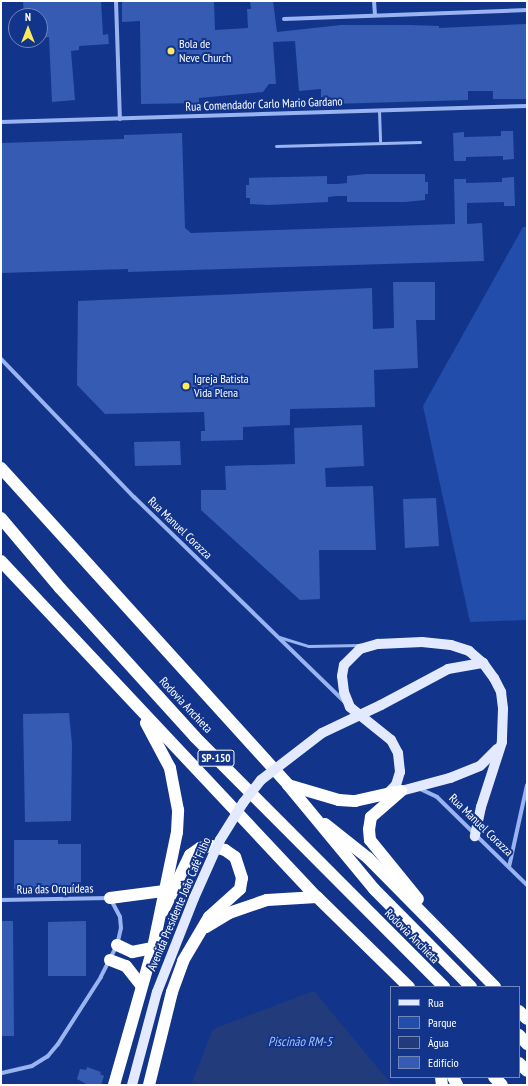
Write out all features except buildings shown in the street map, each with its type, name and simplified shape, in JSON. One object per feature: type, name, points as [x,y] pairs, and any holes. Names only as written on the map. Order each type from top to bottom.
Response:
[{"type":"highway","name":"Rodovia Anchieta","points":[[1,468],[288,785],[374,889],[470,986]]},
{"type":"highway","name":"Rodovia Anchieta","points":[[1,518],[60,588],[195,737],[443,986]]},
{"type":"highway","name":"SP-150","points":[[1,562],[139,710],[317,896],[408,986]]},
{"type":"highway","points":[[114,1085],[141,985],[153,948],[163,891],[177,832],[175,789],[170,768],[139,710]]},
{"type":"highway","points":[[288,785],[339,800],[355,801],[400,791]]},
{"type":"highway","points":[[400,791],[372,817],[369,829],[370,840],[415,895],[438,929]]},
{"type":"highway","name":"Rodovia Anchieta","points":[[309,811],[368,858],[494,986]]},
{"type":"highway","points":[[149,1085],[172,992],[183,961],[209,917],[240,889],[242,878],[240,867],[235,857],[226,850],[211,846],[200,848],[190,855],[159,919]]},
{"type":"highway","points":[[110,898],[163,891]]},
{"type":"highway","points":[[200,931],[229,913],[250,904],[268,900],[317,896]]},
{"type":"highway","points":[[117,945],[132,952],[153,948]]},
{"type":"highway","points":[[110,960],[126,966],[141,985]]},
{"type":"highway","points":[[389,966],[401,986]]},
{"type":"highway","points":[[520,1036],[527,1044]]},
{"type":"main road","points":[[386,795],[396,785],[400,772],[398,753],[390,740],[350,707],[344,692],[342,676],[344,665],[360,649],[378,644],[422,642],[451,644],[469,651],[483,663],[501,692],[502,742],[481,807],[475,836]]},
{"type":"main road","name":"Avenida Presidente João Café Filho","points":[[132,1085],[163,977],[206,868],[243,803],[261,780],[322,733],[381,705],[448,670],[483,663]]},
{"type":"main road","points":[[400,791],[416,788],[480,766],[502,742]]},
{"type":"street","points":[[116,1],[120,119]]},
{"type":"street","points":[[374,1],[375,15]]},
{"type":"street","points":[[284,19],[527,10]]},
{"type":"street","name":"Rua Comendador Carlo Mario Gardano","points":[[1,122],[527,106]]},
{"type":"street","name":"Rua Manuel Corazza","points":[[1,359],[134,497],[350,707]]},
{"type":"street","points":[[509,867],[527,785]]},
{"type":"street","name":"Rua Manuel Corazza","points":[[416,788],[437,797],[475,836],[527,885]]},
{"type":"street","points":[[1,1074],[32,1066],[48,1056],[71,1026],[110,960],[117,945],[121,928],[120,917],[110,898]]},
{"type":"street","name":"Rua das Orquídeas","points":[[1,900],[110,898]]},
{"type":"lane","points":[[380,110],[380,143]]},
{"type":"lane","points":[[276,146],[420,142]]},
{"type":"lane","points":[[277,637],[309,646],[378,644]]},
{"type":"green space","points":[[523,227],[527,227],[527,620],[470,622],[423,406]]},
{"type":"water","name":"Piscinão RM-5","points":[[314,991],[392,1085],[191,1085],[213,1029]]},
{"type":"place","name":"Bola de Neve Church","points":[[171,51]]},
{"type":"place","name":"Igreja Batista Vida Plena","points":[[186,386]]}]
